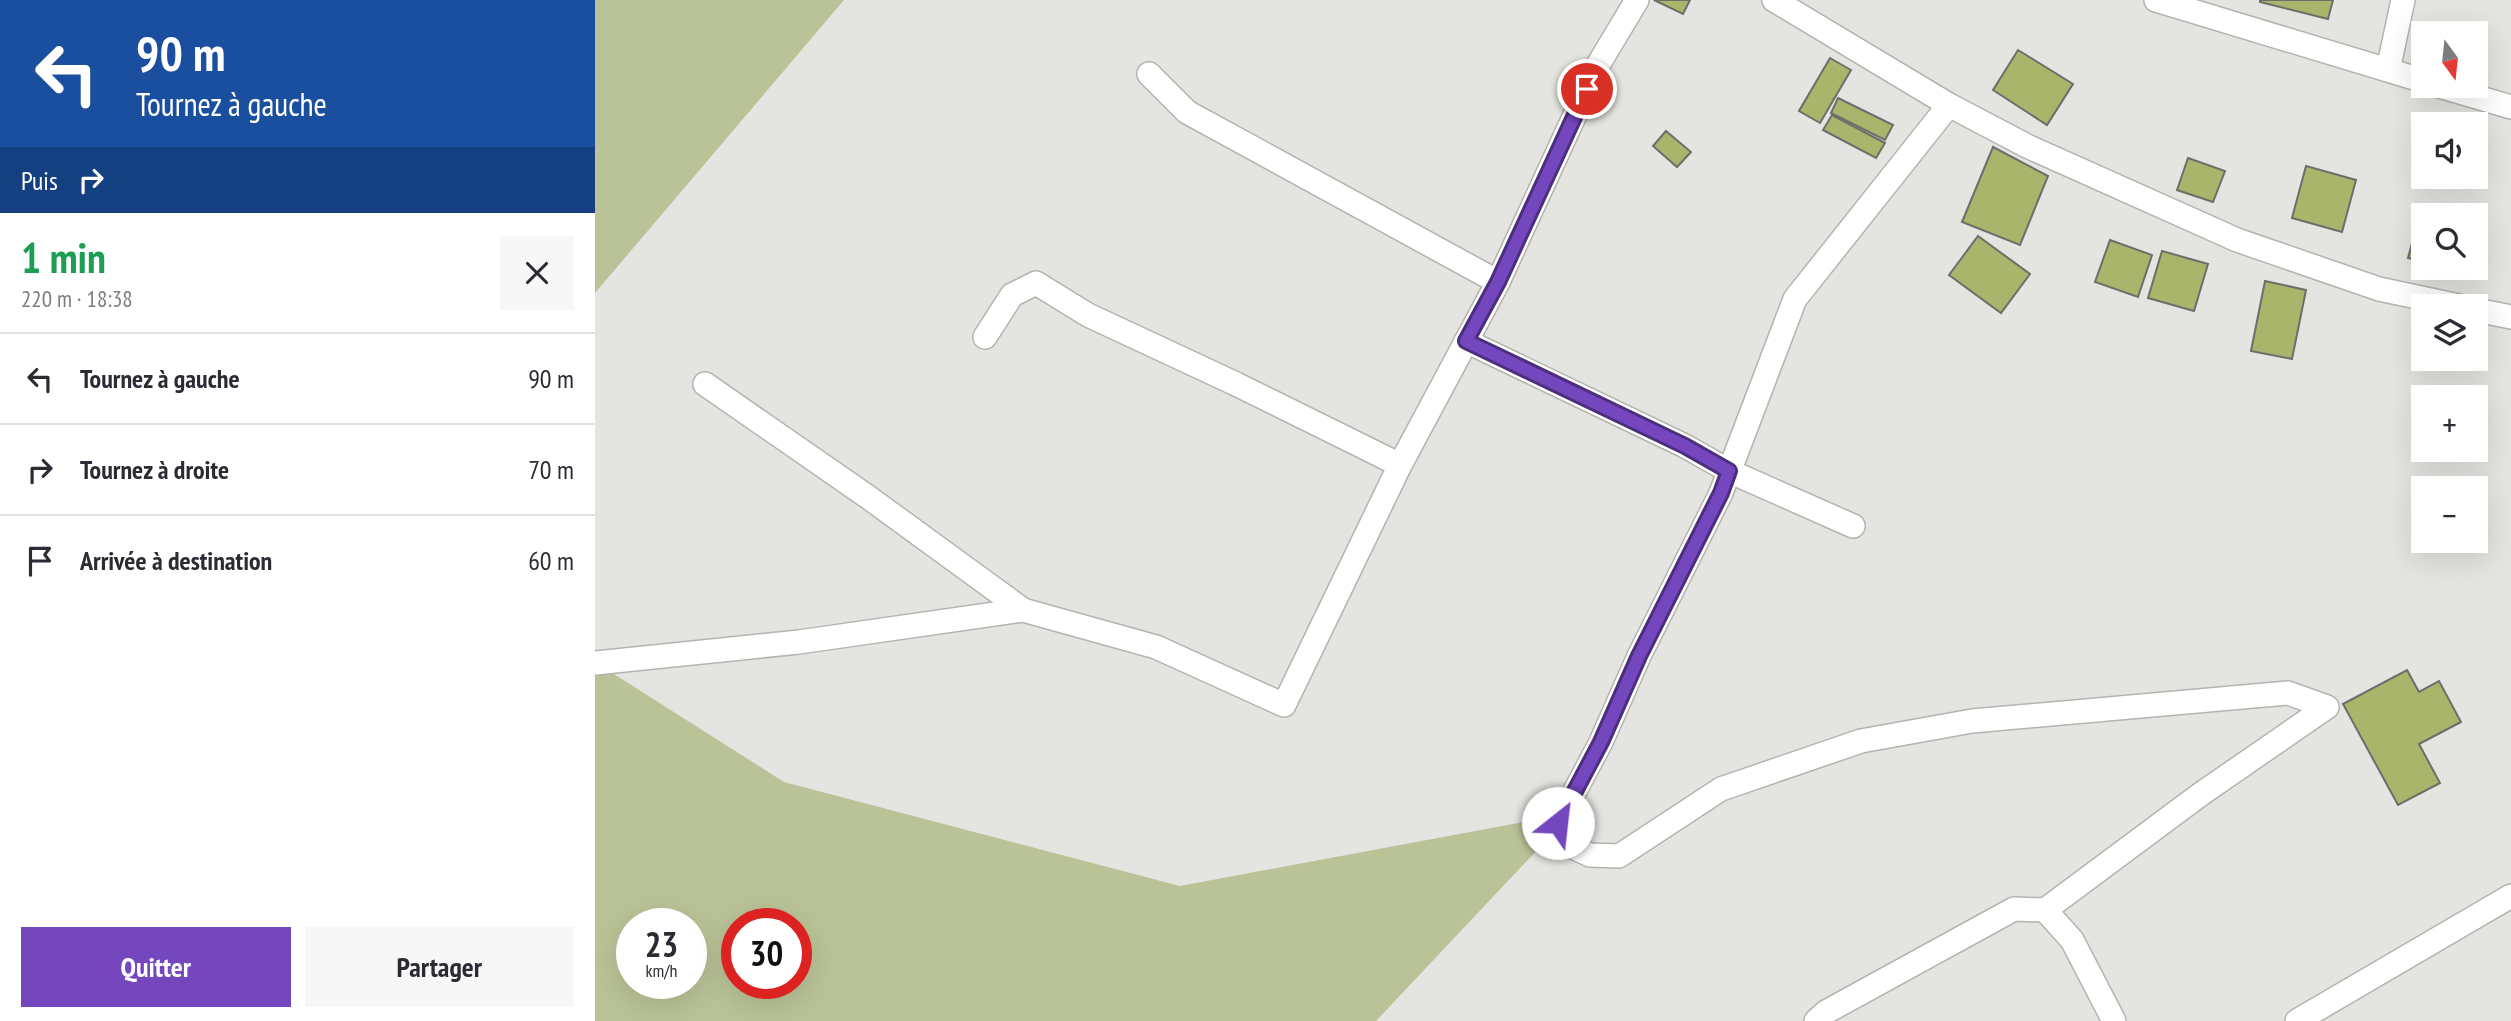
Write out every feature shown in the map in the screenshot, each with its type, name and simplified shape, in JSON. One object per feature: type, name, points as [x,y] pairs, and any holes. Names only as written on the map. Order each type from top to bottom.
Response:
[{"type":"street","points":[[705,384],[1023,610],[1156,647],[1283,705],[1400,465],[1498,282],[1598,65],[1637,0]]},
{"type":"street","points":[[1775,0],[1949,105],[2027,146],[2237,240],[2379,289],[2411,296]]},
{"type":"street","points":[[2156,0],[2411,77]]},
{"type":"street","points":[[2388,70],[2403,0]]},
{"type":"street","points":[[1149,74],[1187,112],[1498,282]]},
{"type":"street","points":[[2480,98],[2511,107]]},
{"type":"street","points":[[1816,1021],[1826,1012],[2014,909],[2045,910],[2201,794],[2327,707],[2288,693],[2063,711],[1960,723],[1861,741],[1721,789],[1619,856],[1590,855],[1566,842],[1558,823],[1601,742],[1639,656],[1721,493],[1795,299],[1949,105]]},
{"type":"street","points":[[985,337],[1012,295],[1036,283],[1088,315],[1400,465]]},
{"type":"street","points":[[2488,312],[2511,317]]},
{"type":"street","points":[[1466,341],[1685,446],[1729,471],[1853,526]]},
{"type":"street","points":[[595,663],[799,642],[1023,610]]},
{"type":"street","points":[[2297,1021],[2511,896]]},
{"type":"street","points":[[2045,910],[2072,940],[2114,1021]]},
{"type":"green space","points":[[595,0],[844,0],[595,293]]},
{"type":"green space","points":[[595,662],[784,782],[1180,886],[1572,813],[1376,1021],[595,1021]]},
{"type":"building","points":[[1654,0],[1690,0],[1683,14]]},
{"type":"building","points":[[2260,0],[2333,0],[2328,19]]},
{"type":"building","points":[[2018,50],[2073,84],[2047,125],[1993,90]]},
{"type":"building","points":[[1830,58],[1851,70],[1820,123],[1799,111]]},
{"type":"building","points":[[1838,98],[1893,125],[1885,140],[1831,113]]},
{"type":"building","points":[[1832,115],[1885,143],[1876,158],[1823,130]]},
{"type":"building","points":[[1666,131],[1691,152],[1677,167],[1653,146]]},
{"type":"building","points":[[1993,147],[2048,176],[2020,245],[1962,222]]},
{"type":"building","points":[[2188,158],[2225,171],[2213,202],[2177,190]]},
{"type":"building","points":[[2306,166],[2356,180],[2342,232],[2292,218]]},
{"type":"building","points":[[1978,236],[2030,274],[2001,313],[1949,275]]},
{"type":"building","points":[[2110,240],[2152,255],[2138,297],[2095,282]]},
{"type":"building","points":[[2162,251],[2208,264],[2194,311],[2148,298]]},
{"type":"building","points":[[2265,281],[2306,290],[2292,359],[2251,351]]},
{"type":"building","points":[[2407,670],[2419,692],[2439,681],[2461,722],[2419,744],[2440,783],[2398,805],[2343,704]]},
{"type":"route","points":[[1558,823],[1601,742],[1639,656],[1721,493],[1729,471],[1685,446],[1466,341],[1498,282],[1587,89]]}]
